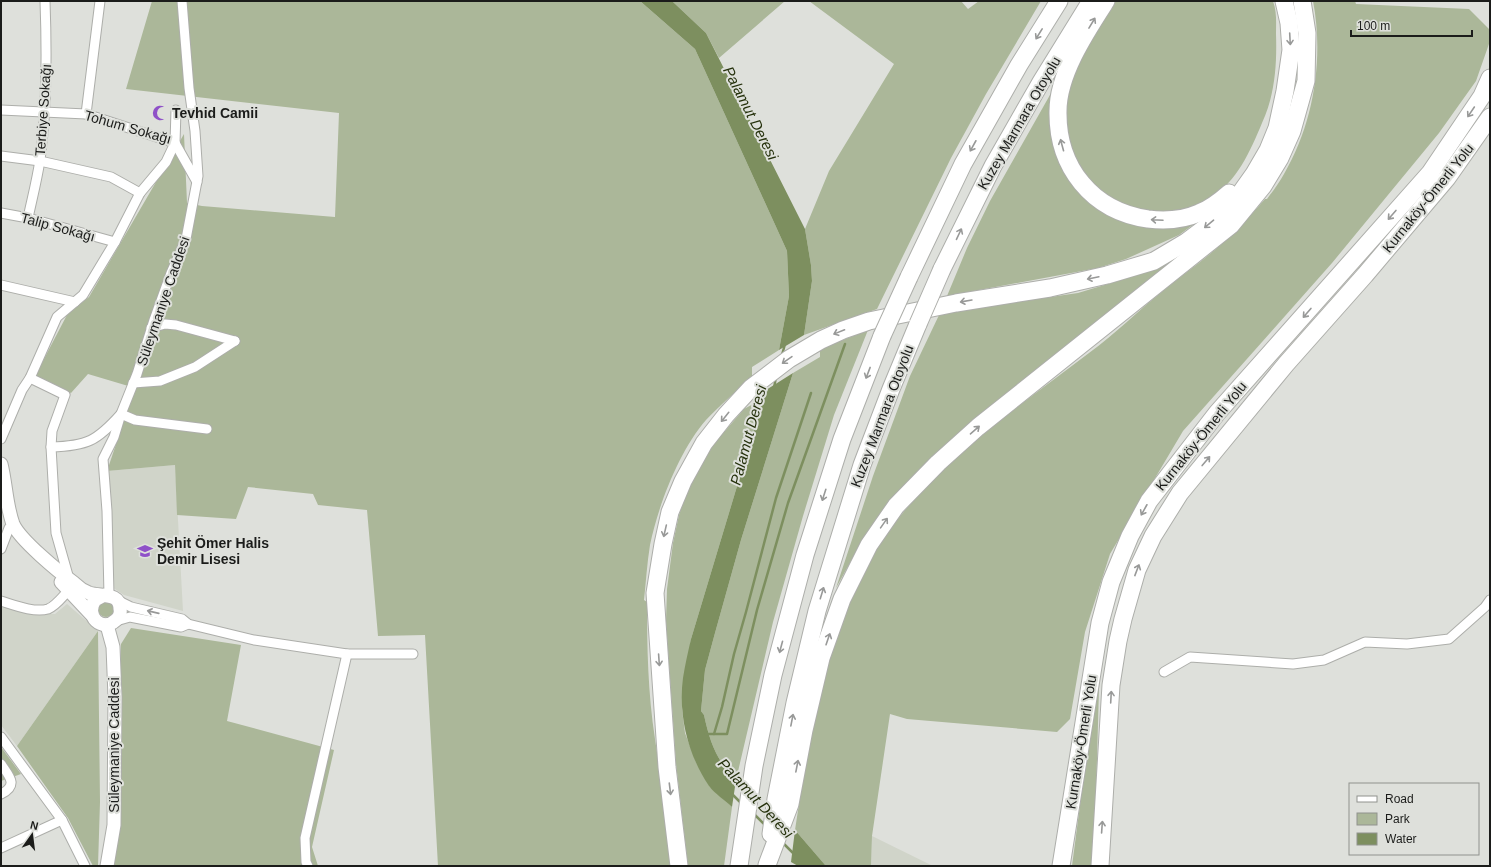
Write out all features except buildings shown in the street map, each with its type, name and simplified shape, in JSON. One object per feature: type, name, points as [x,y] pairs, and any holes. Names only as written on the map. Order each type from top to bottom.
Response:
[{"type":"highway","name":"Kuzey Marmara Otoyolu","points":[[739,866],[754,766],[773,675],[805,555],[842,439],[882,336],[963,164],[1019,65],[1059,1]]},
{"type":"highway","name":"Kuzey Marmara Otoyolu","points":[[767,866],[783,802],[796,703],[817,611],[862,465],[891,389],[942,269],[993,166],[1041,82],[1091,1]]},
{"type":"highway","points":[[1106,1],[1090,26],[1070,64],[1059,94],[1058,111],[1059,134],[1066,159],[1075,175],[1096,198],[1122,214],[1139,218],[1171,220],[1199,214],[1228,194],[1268,150]]},
{"type":"highway","points":[[679,866],[667,767],[655,593],[662,544],[670,512],[683,481],[704,443],[726,415],[751,388],[789,359],[820,340],[843,330],[869,321],[956,302],[1050,288],[1107,275],[1154,261],[1186,242],[1210,224],[1237,198],[1254,174],[1268,150],[1277,128],[1285,91],[1291,50],[1289,23],[1284,1]]},
{"type":"highway","points":[[783,802],[804,730],[821,658],[842,599],[868,545],[896,506],[938,463],[978,427],[1231,225],[1263,186],[1280,158],[1292,131],[1306,82],[1308,33],[1302,1]]},
{"type":"highway","name":"Kurnaköy-Ömerli Yolu","points":[[1061,866],[1100,623],[1111,582],[1120,559],[1149,501],[1217,413],[1430,173],[1482,96],[1490,78]]},
{"type":"highway","name":"Kurnaköy-Ömerli Yolu","points":[[1100,866],[1111,684],[1123,619],[1137,570],[1153,536],[1180,493],[1286,364],[1365,275],[1447,178],[1490,117]]},
{"type":"street","name":"Terbiye Sokağı","points":[[28,218],[40,161],[44,111],[47,61],[45,1]]},
{"type":"street","points":[[86,114],[100,1]]},
{"type":"street","name":"Süleymaniye Caddesi","points":[[110,597],[107,511],[103,459],[114,437],[171,273],[186,240],[197,182],[198,164],[196,137],[189,88],[182,1]]},
{"type":"street","name":"Tohum Sokağı","points":[[1,110],[86,114],[175,144],[176,110]]},
{"type":"street","points":[[175,144],[197,182]]},
{"type":"street","points":[[1,439],[22,390],[30,378],[57,318],[83,295],[115,242],[140,193],[166,162],[175,144]]},
{"type":"street","points":[[1,156],[40,161],[111,177],[140,193]]},
{"type":"street","name":"Talip Sokağı","points":[[1,213],[28,218],[115,242]]},
{"type":"street","points":[[1,285],[75,302]]},
{"type":"street","points":[[133,383],[160,382],[195,366],[235,342],[176,325],[165,324],[151,328]]},
{"type":"street","points":[[1,601],[37,610],[48,609],[56,604],[69,585],[56,533],[51,447],[52,431],[65,395],[30,378]]},
{"type":"street","points":[[51,447],[85,444],[110,427],[121,414],[135,420],[208,429]]},
{"type":"street","points":[[1,464],[5,477],[10,514],[17,532],[69,585],[98,622],[111,623],[130,617],[181,627],[188,624]]},
{"type":"street","points":[[1,497],[9,528],[17,542],[26,553],[69,585],[87,592],[110,597],[131,607],[182,619],[188,624],[254,640],[347,654],[413,654]]},
{"type":"street","points":[[1,549],[9,528]]},
{"type":"street","points":[[91,614],[92,604],[95,600],[110,597]]},
{"type":"street","points":[[110,597],[120,608],[118,617],[111,623]]},
{"type":"street","points":[[1164,672],[1190,657],[1293,664],[1324,660],[1365,642],[1407,644],[1449,639],[1485,607],[1490,600]]},
{"type":"street","name":"Süleymaniye Caddesi","points":[[107,866],[114,825],[115,698],[111,623]]},
{"type":"street","points":[[308,866],[306,862],[305,838],[347,654]]},
{"type":"street","points":[[1,737],[62,820],[85,866]]},
{"type":"street","points":[[1,764],[11,779],[11,785],[1,794]]},
{"type":"street","points":[[1,848],[62,820]]},
{"type":"shaded area","name":"Şehit Ömer Halis Demir Lisesi","points":[[175,465],[183,611],[124,595],[112,587],[107,471]]},
{"type":"shaded area","points":[[67,604],[98,631],[17,746],[1,725],[1,607],[32,613],[55,614]]},
{"type":"shaded area","points":[[872,836],[933,866],[871,866]]},
{"type":"green space","points":[[152,1],[640,1],[695,49],[787,251],[789,296],[779,350],[752,367],[752,376],[711,414],[696,433],[687,447],[664,496],[650,545],[644,600],[647,602],[649,688],[673,866],[438,866],[425,635],[378,636],[367,510],[318,505],[313,494],[248,487],[236,519],[177,515],[175,465],[107,471],[135,388],[88,374],[71,393],[35,376],[68,313],[89,297],[184,134],[187,203],[202,206],[335,217],[339,113],[126,89]]},
{"type":"green space","points":[[672,1],[785,1],[719,58],[706,33]]},
{"type":"green space","points":[[809,1],[961,1],[968,9],[979,1],[1041,1],[986,94],[951,158],[877,309],[804,335],[812,281],[805,229],[829,171],[894,64]]},
{"type":"green space","points":[[1115,1],[1273,1],[1276,18],[1276,45],[1274,79],[1270,102],[1247,155],[1235,175],[1219,192],[1210,199],[1196,206],[1181,211],[1165,212],[1134,208],[1119,202],[1105,194],[1090,181],[1080,166],[1067,139],[1066,95],[1069,83],[1086,46]]},
{"type":"green space","points":[[1313,1],[1355,1],[1356,4],[1469,9],[1490,30],[1490,41],[1476,81],[1439,133],[1332,263],[1183,431],[1110,554],[1085,632],[1070,719],[1057,732],[907,719],[890,714],[872,836],[871,866],[826,866],[795,830],[811,733],[826,668],[836,637],[861,576],[881,542],[905,510],[932,480],[962,452],[1025,401],[1099,346],[1173,283],[1209,255],[1250,216],[1265,199],[1267,199],[1282,177],[1294,154],[1303,133],[1309,112],[1317,67],[1316,23]]},
{"type":"green space","points":[[1059,79],[1054,127],[1108,211],[1205,216],[1179,235],[1126,259],[1098,268],[947,296],[967,248],[990,201]]},
{"type":"green space","points":[[1185,254],[952,440],[906,483],[881,514],[857,550],[836,588],[873,476],[910,376],[940,313],[1078,293],[1154,270]]},
{"type":"green space","points":[[868,330],[834,415],[803,516],[773,622],[736,780],[729,773],[719,758],[711,742],[704,715],[701,711],[705,670],[741,540],[793,373],[820,357],[820,349]]},
{"type":"green space","points":[[766,390],[691,639],[682,710],[685,733],[696,762],[710,787],[732,807],[724,866],[688,866],[676,764],[666,621],[667,589],[673,543],[679,515],[688,488],[704,457],[723,430],[725,431],[744,409],[755,403],[757,396]]},
{"type":"green space","points":[[106,601],[112,603],[114,609],[112,615],[106,617],[100,615],[98,609],[100,603]]},
{"type":"green space","points":[[131,628],[241,645],[227,721],[334,750],[312,847],[318,866],[114,866],[121,644]]},
{"type":"green space","points":[[98,631],[100,802],[98,866],[93,866],[68,818],[17,746]]},
{"type":"green space","points":[[1100,653],[1094,866],[1072,866]]},
{"type":"green space","points":[[1,747],[21,774],[1,781]]},
{"type":"water","points":[[640,1],[672,1],[706,33],[805,229],[812,281],[804,335],[779,350],[789,296],[787,251],[695,49]]},
{"type":"water","points":[[793,373],[741,540],[705,670],[701,711],[704,715],[711,742],[719,758],[729,773],[736,780],[732,807],[709,786],[695,761],[690,748],[683,720],[683,678],[691,639],[766,390]]},
{"type":"water","points":[[795,830],[826,866],[798,866],[791,862]]},
{"type":"waterway","name":"Palamut Deresi","points":[[782,355],[785,344]]},
{"type":"waterway","points":[[714,734],[727,734],[757,610],[788,503],[845,344]]},
{"type":"waterway","name":"Palamut Deresi","points":[[774,388],[776,377]]},
{"type":"waterway","points":[[706,734],[714,734],[776,498],[811,393]]},
{"type":"waterway","name":"Palamut Deresi","points":[[732,794],[741,803]]},
{"type":"waterway","name":"Palamut Deresi","points":[[754,814],[766,826]]},
{"type":"waterway","name":"Palamut Deresi","points":[[782,842],[794,854]]},
{"type":"place","name":"Tevhid Camii","points":[[160,113]]},
{"type":"place","name":"Şehit Ömer Halis Demir Lisesi","points":[[145,551]]}]
